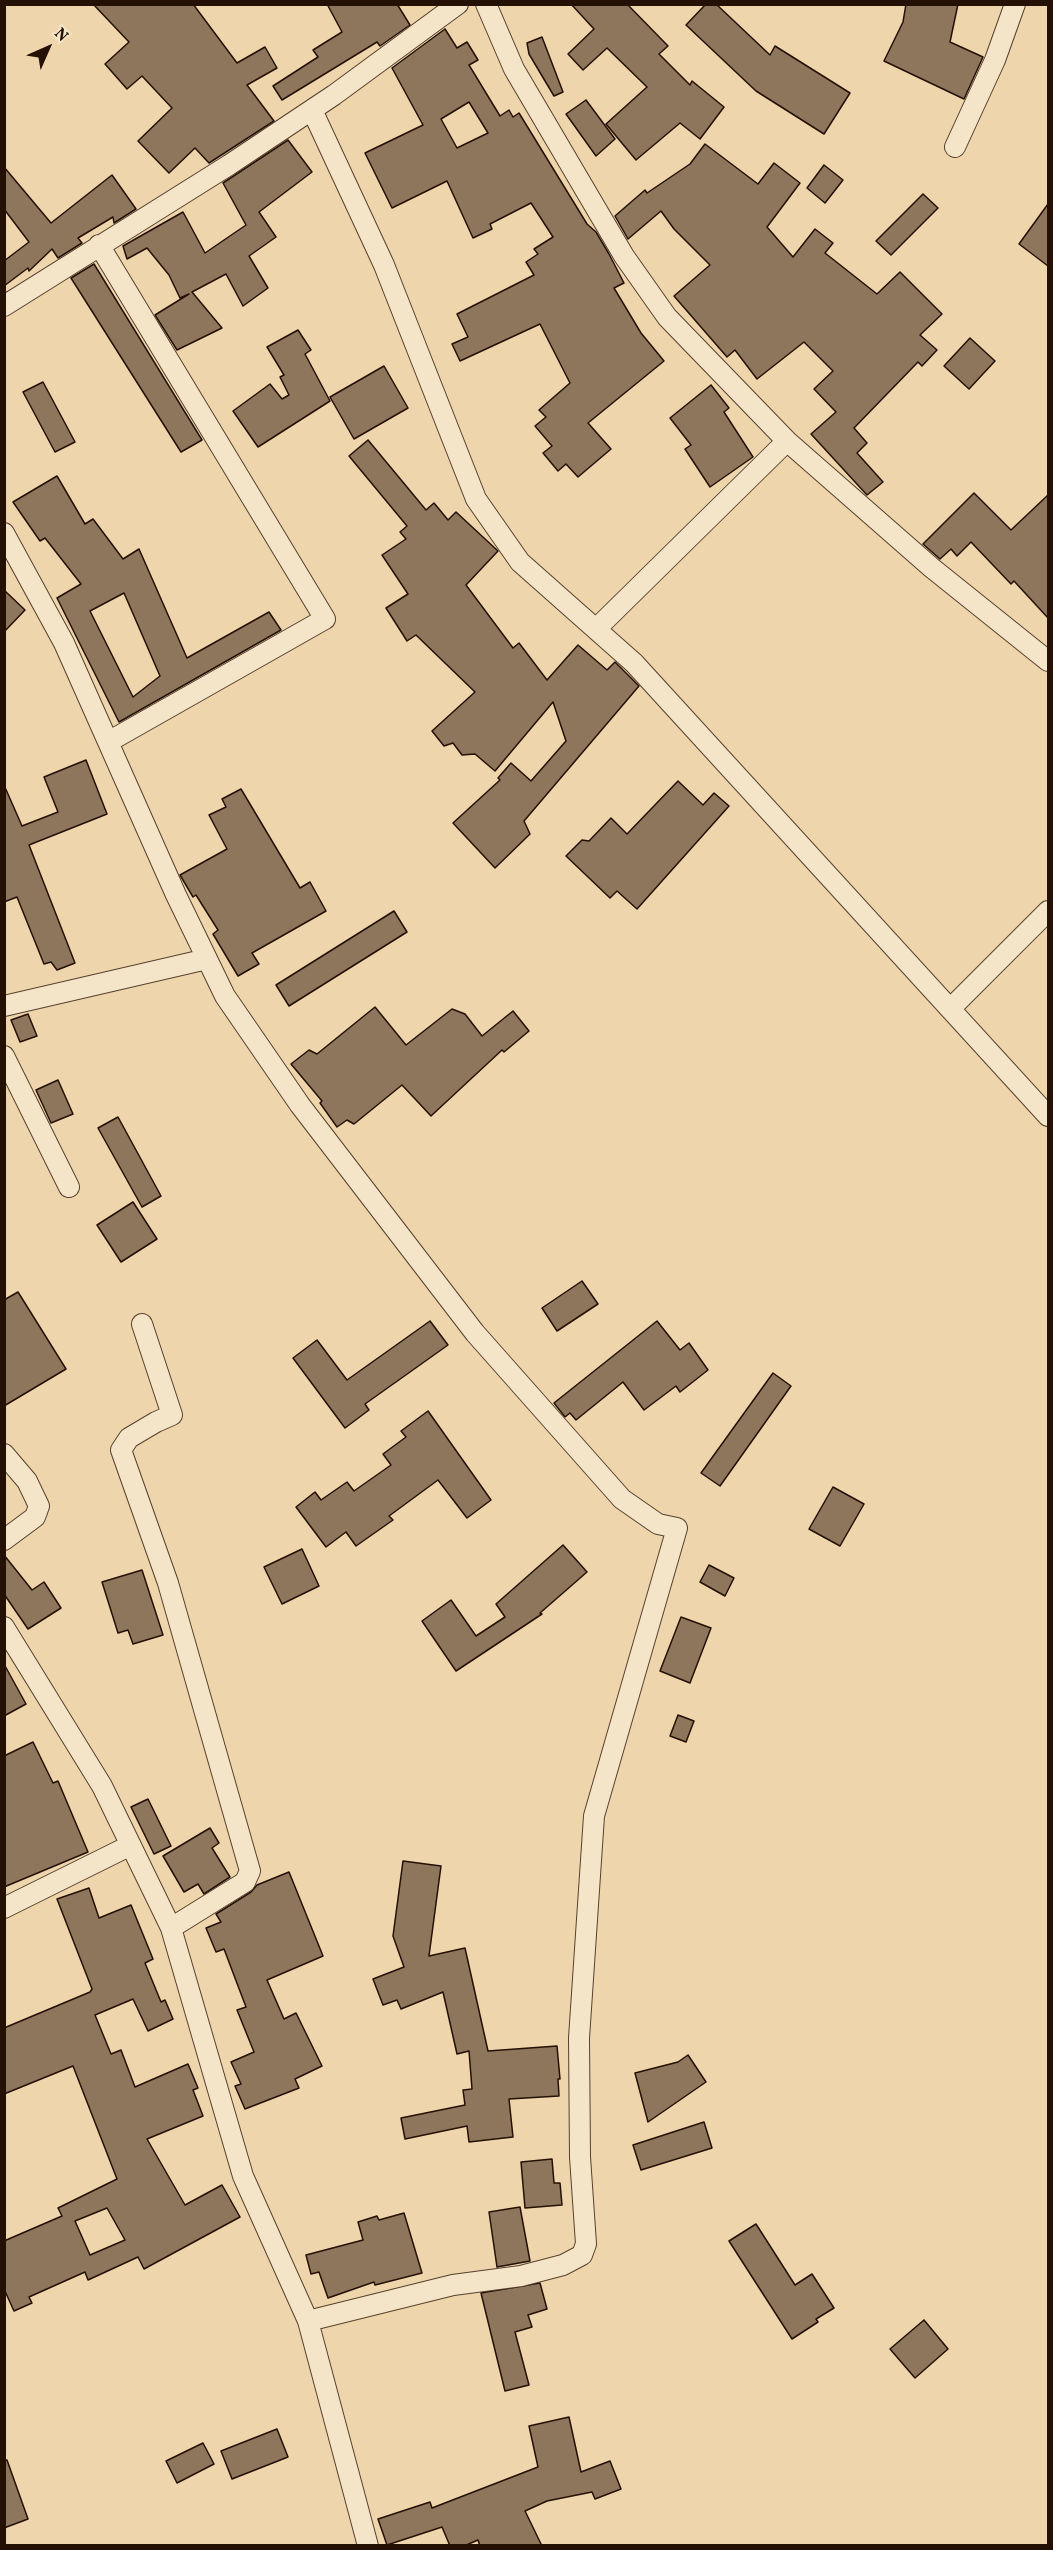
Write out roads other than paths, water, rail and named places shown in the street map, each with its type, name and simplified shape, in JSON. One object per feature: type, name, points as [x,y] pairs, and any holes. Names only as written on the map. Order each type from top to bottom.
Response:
[{"type":"street","points":[[4,306],[229,165],[312,110],[458,4]]},
{"type":"street","points":[[486,4],[514,69],[624,256],[667,317],[787,441],[932,568],[1048,660]]},
{"type":"street","points":[[955,147],[995,60],[1015,4]]},
{"type":"street","points":[[312,110],[384,265],[476,499],[520,562],[634,663],[1048,1116]]},
{"type":"street","points":[[99,245],[326,620],[108,742]]},
{"type":"street","points":[[596,629],[787,441]]},
{"type":"street","points":[[4,533],[64,643],[225,996],[300,1105],[475,1332],[622,1498],[658,1524],[677,1528],[594,1816],[579,2038],[580,2157],[586,2244],[582,2255],[563,2265],[521,2276],[453,2285],[308,2321]]},
{"type":"street","points":[[951,1008],[1048,911]]},
{"type":"street","points":[[4,1006],[207,958]]},
{"type":"street","points":[[4,1056],[69,1187]]},
{"type":"street","points":[[142,1324],[172,1416],[156,1422],[129,1438],[120,1450],[168,1583],[250,1871],[245,1882],[171,1928]]},
{"type":"street","points":[[4,1454],[27,1481],[39,1506],[35,1517],[4,1540]]},
{"type":"street","points":[[4,1627],[102,1786],[129,1846],[171,1928],[243,2176],[308,2321],[368,2546]]},
{"type":"street","points":[[4,1908],[129,1846]]}]
